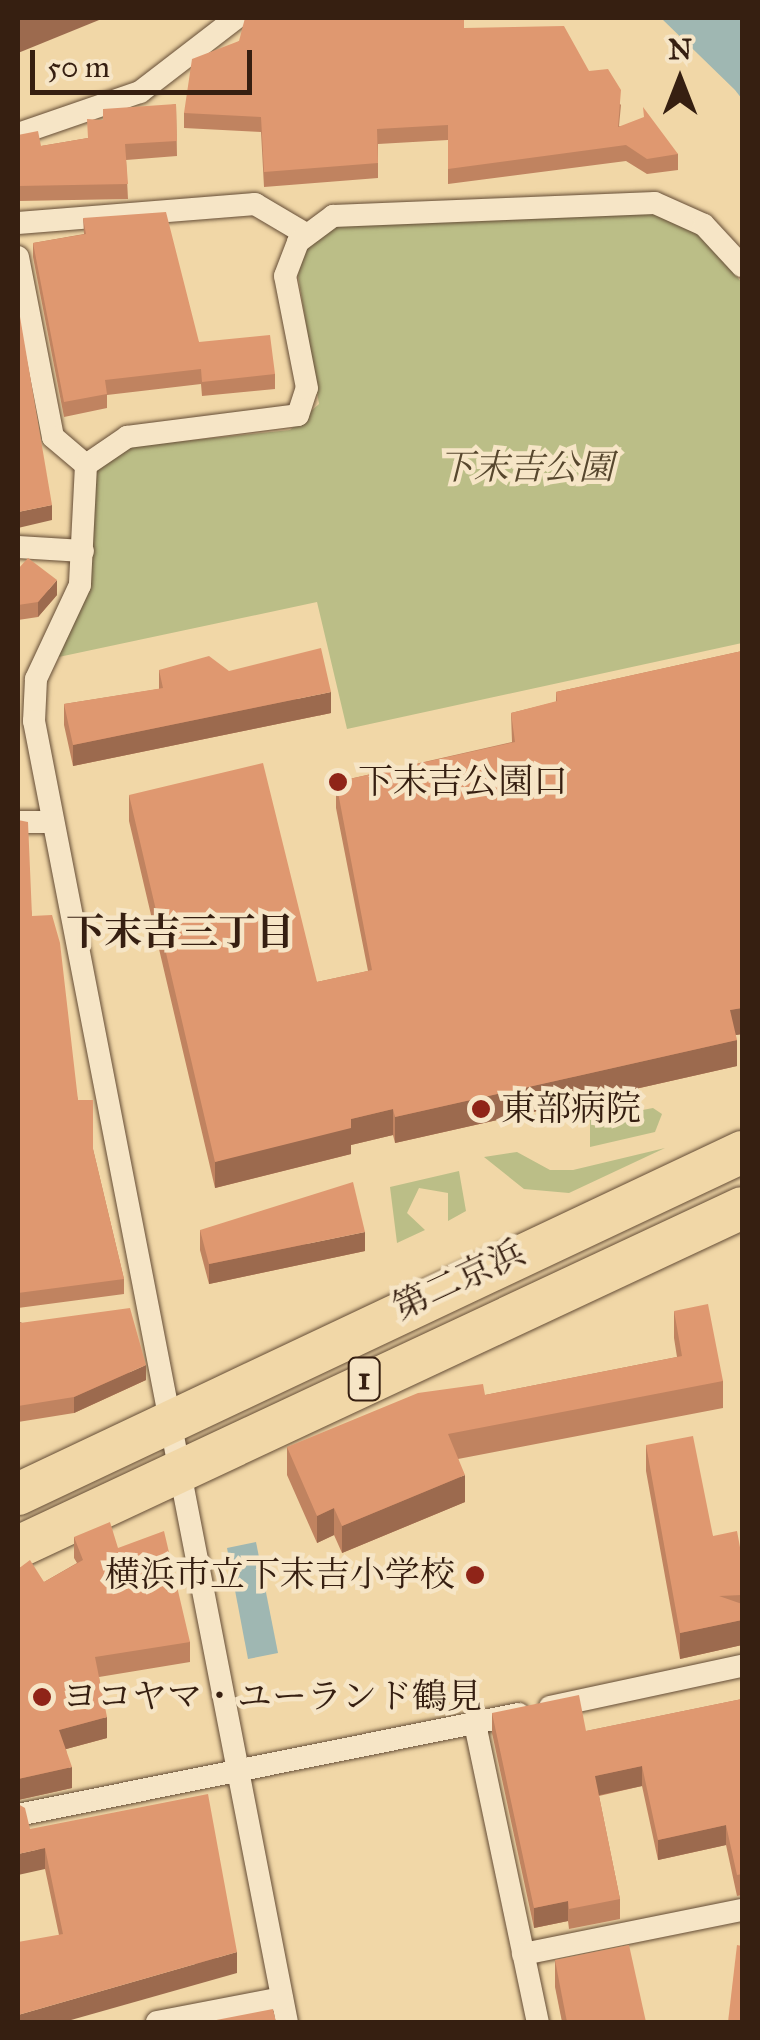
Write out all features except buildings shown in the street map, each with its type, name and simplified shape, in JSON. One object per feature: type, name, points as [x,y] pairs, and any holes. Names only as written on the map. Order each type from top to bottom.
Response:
[{"type":"highway","name":"第二京浜","points":[[18,1494],[168,1416],[742,1152]]},
{"type":"highway","name":"第二京浜","points":[[18,1548],[175,1466],[742,1208]]},
{"type":"street","points":[[18,134],[140,92],[236,18]]},
{"type":"street","points":[[86,465],[126,437],[298,415],[307,388],[286,276],[306,234],[333,216],[368,211],[622,200],[704,224],[742,266]]},
{"type":"street","points":[[18,223],[255,204],[306,234]]},
{"type":"street","points":[[18,256],[53,437],[86,465]]},
{"type":"street","points":[[86,465],[80,584],[36,679],[35,703],[54,822],[149,1306],[175,1466],[287,2022]]},
{"type":"street","points":[[18,548],[82,552]]},
{"type":"street","points":[[18,675],[35,703]]},
{"type":"street","points":[[18,822],[54,822]]},
{"type":"street","points":[[112,1311],[149,1306]]},
{"type":"street","points":[[18,1815],[742,1666]]},
{"type":"street","points":[[475,1724],[538,2022]]},
{"type":"street","points":[[523,1954],[742,1910]]},
{"type":"street","points":[[157,2022],[282,1998]]},
{"type":"green space","name":"下末吉公園","points":[[655,211],[701,231],[742,283],[742,643],[347,729],[317,602],[54,658],[89,585],[97,470],[128,447],[290,430],[319,404],[298,275],[307,245],[336,223]]},
{"type":"green space","points":[[653,1108],[662,1114],[655,1132],[590,1147],[590,1120]]},
{"type":"green space","points":[[665,1148],[569,1193],[524,1189],[484,1157],[517,1152],[550,1170],[573,1170]]},
{"type":"green space","points":[[459,1171],[466,1211],[448,1221],[448,1193],[419,1188],[407,1213],[425,1230],[397,1243],[390,1187]]},
{"type":"water","points":[[661,18],[742,18],[742,99],[735,90]]},
{"type":"water","points":[[256,1542],[278,1653],[248,1659],[227,1548]]},
{"type":"place","name":"下末吉公園口","points":[[338,782]]},
{"type":"place","name":"東部病院","points":[[481,1109]]},
{"type":"place","name":"横浜市立下末吉小学校","points":[[475,1575]]},
{"type":"place","name":"ヨコヤマ・ユーランド鶴見","points":[[42,1697]]},
{"type":"district","name":"下末吉三丁目","points":[[180,933]]}]
